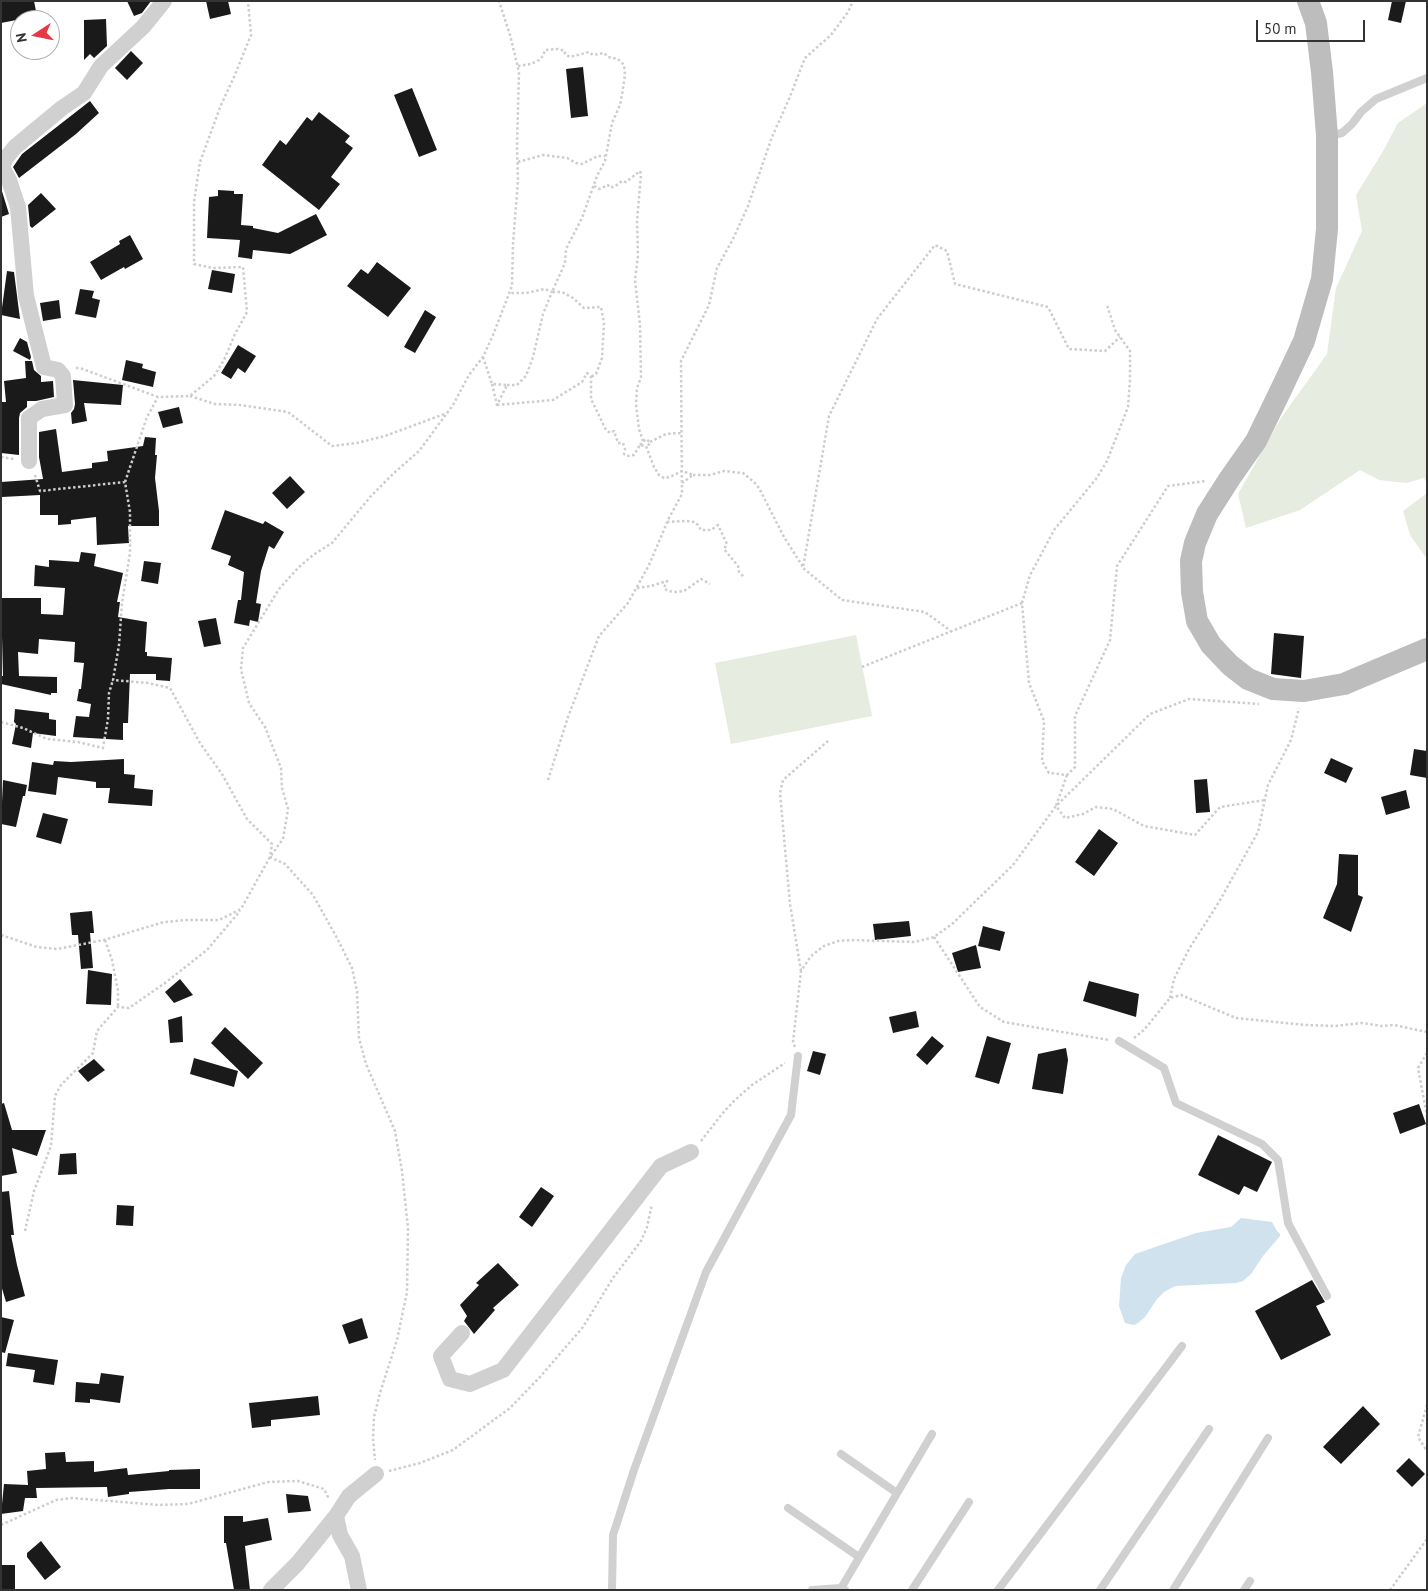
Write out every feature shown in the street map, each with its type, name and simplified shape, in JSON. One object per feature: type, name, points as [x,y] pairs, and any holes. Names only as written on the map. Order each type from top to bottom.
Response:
[{"type":"main road","points":[[1308,1],[1316,23],[1327,136],[1327,229],[1322,279],[1304,341],[1256,441],[1207,514],[1195,544],[1191,561],[1192,592],[1197,621],[1211,646],[1248,679],[1273,690],[1304,691],[1344,684],[1427,649]]},
{"type":"street","points":[[29,461],[29,418],[42,409],[65,405],[62,376],[58,370],[44,367],[26,296],[18,207],[9,180],[2,167],[6,158],[15,147],[62,108],[84,93],[101,66],[143,27],[164,1]]},
{"type":"street","points":[[462,1333],[441,1356],[450,1379],[470,1384],[504,1370],[661,1166],[691,1152]]},
{"type":"street","points":[[271,1590],[297,1564],[336,1516],[349,1496],[376,1474]]},
{"type":"street","points":[[336,1516],[340,1535],[352,1556],[359,1590]]},
{"type":"lane","points":[[1327,136],[1342,133],[1376,99],[1427,78]]},
{"type":"lane","points":[[1119,1041],[1164,1068],[1176,1103],[1262,1144],[1278,1160],[1288,1223],[1327,1296]]},
{"type":"lane","points":[[612,1590],[613,1535],[634,1470],[706,1272],[790,1115],[798,1056]]},
{"type":"lane","points":[[998,1590],[1182,1346]]},
{"type":"lane","points":[[1100,1590],[1209,1429]]},
{"type":"lane","points":[[812,1590],[842,1589],[858,1557],[932,1434]]},
{"type":"lane","points":[[1173,1590],[1268,1438]]},
{"type":"lane","points":[[841,1454],[897,1493]]},
{"type":"lane","points":[[912,1590],[968,1502]]},
{"type":"lane","points":[[788,1508],[858,1557]]},
{"type":"lane","points":[[1244,1590],[1250,1581]]},
{"type":"path","points":[[190,396],[214,376],[224,360],[247,312],[242,267],[213,268],[194,264],[194,202],[200,162],[221,105],[251,35],[248,1]]},
{"type":"path","points":[[118,1007],[129,1008],[166,983],[207,950],[241,909],[270,857],[283,839],[288,809],[282,788],[281,768],[265,727],[249,703],[241,669],[244,648],[279,589],[298,568],[313,555],[332,543],[371,496],[419,451],[448,412],[469,376],[483,357],[512,286],[518,181],[519,82],[518,66],[499,1]]},
{"type":"path","points":[[548,780],[568,717],[599,636],[628,603],[649,565],[667,522],[682,494],[681,361],[710,305],[717,268],[748,206],[772,137],[805,58],[831,35],[848,12],[853,1]]},
{"type":"path","points":[[492,384],[517,385],[526,376],[533,357],[543,314],[565,263],[566,249],[582,218],[605,156],[612,123],[620,105],[625,75],[624,64],[618,59],[608,57],[604,53],[593,55],[589,52],[570,57],[565,54],[565,51],[558,49],[545,50],[539,60],[518,66]]},
{"type":"path","points":[[518,162],[543,156],[567,158],[582,164],[598,156],[605,156]]},
{"type":"path","points":[[594,186],[599,189],[608,185],[614,187],[622,181],[626,182],[640,171],[641,174],[637,221],[638,256],[635,280],[641,328],[640,378],[636,404],[638,429],[643,441]]},
{"type":"path","points":[[803,568],[828,416],[877,319],[935,246],[948,251],[955,284],[1048,308],[1069,349],[1105,351],[1120,337]]},
{"type":"path","points":[[509,293],[526,293],[545,289],[552,292],[562,292],[573,298],[584,308],[601,307],[604,323],[602,358],[596,374],[591,378]]},
{"type":"path","points":[[1067,776],[1050,773],[1042,760],[1044,721],[1029,683],[1022,603],[1030,575],[1054,530],[1100,473],[1107,461],[1128,407],[1130,351],[1115,330],[1107,305]]},
{"type":"path","points":[[483,357],[497,405]]},
{"type":"path","points":[[58,370],[68,367],[80,368],[158,397],[190,396],[216,404],[250,406],[288,412],[332,446],[385,436],[448,412]]},
{"type":"path","points":[[497,405],[553,400],[582,382],[587,373],[591,378],[591,399],[606,430],[610,433],[616,432],[618,443],[623,443],[625,447],[624,454],[627,456],[634,455],[643,441]]},
{"type":"path","points":[[497,405],[507,385]]},
{"type":"path","points":[[1,722],[23,728],[47,739],[78,742],[103,748],[108,719],[109,693],[119,644],[122,603],[130,553],[130,512],[125,482],[147,417],[158,397]]},
{"type":"path","points":[[682,433],[666,434],[650,442],[647,448],[654,467],[664,478],[670,477],[682,470]]},
{"type":"path","points":[[643,441],[646,439],[650,442]]},
{"type":"path","points":[[640,446],[646,446],[647,448]]},
{"type":"path","points":[[1,457],[29,461],[33,467],[40,491],[125,482]]},
{"type":"path","points":[[682,470],[692,475],[710,476],[724,471],[743,473],[759,488],[784,537],[803,568],[842,600],[925,612],[952,632]]},
{"type":"path","points":[[682,483],[692,475]]},
{"type":"path","points":[[1056,806],[1067,776],[1075,767],[1075,716],[1110,640],[1117,566],[1168,486],[1230,478]]},
{"type":"path","points":[[667,522],[686,520],[698,524],[701,530],[711,530],[718,525],[726,544],[724,549],[738,566],[739,572],[744,577]]},
{"type":"path","points":[[636,588],[668,581],[664,588],[668,591],[676,592],[684,591],[701,579],[710,584]]},
{"type":"path","points":[[862,667],[1022,603]]},
{"type":"path","points":[[113,680],[148,682],[170,688],[200,743],[222,774],[247,819],[272,844],[270,857]]},
{"type":"path","points":[[934,937],[980,1007],[1004,1022],[1119,1041],[1134,1038],[1144,1030],[1170,998],[1174,978],[1188,949],[1219,902],[1258,832],[1268,785],[1290,740],[1304,691]]},
{"type":"path","points":[[801,970],[811,956],[824,946],[838,942],[915,942],[934,937],[952,924],[1013,866],[1056,806],[1150,714],[1190,699],[1268,705]]},
{"type":"path","points":[[691,1152],[722,1114],[746,1090],[776,1068],[798,1056],[793,1042],[801,970],[790,904],[780,793],[783,780],[828,741]]},
{"type":"path","points":[[1056,806],[1065,818],[1082,814],[1096,807],[1113,809],[1144,826],[1195,835],[1220,807],[1265,800]]},
{"type":"path","points":[[270,857],[285,864],[313,895],[352,968],[357,991],[359,1038],[366,1064],[395,1131],[408,1228],[407,1292],[397,1340],[374,1417],[373,1439],[376,1474],[420,1463],[453,1450],[510,1408],[540,1377],[582,1327],[613,1278],[641,1241],[653,1202]]},
{"type":"path","points":[[1,935],[36,947],[57,949],[104,940],[164,922],[219,920],[241,909]]},
{"type":"path","points":[[24,1231],[34,1191],[51,1146],[56,1096],[61,1085],[93,1053],[97,1031],[118,1007],[118,991],[112,960],[104,940]]},
{"type":"path","points":[[1170,998],[1182,995],[1236,1018],[1306,1025],[1394,1025],[1427,1032]]},
{"type":"path","points":[[1427,1053],[1418,1068],[1427,1116]]},
{"type":"path","points":[[1427,1405],[1418,1437],[1427,1451]]},
{"type":"path","points":[[1,1525],[56,1500],[72,1498],[150,1505],[186,1504],[268,1482],[298,1481],[324,1489],[336,1516]]},
{"type":"path","points":[[1390,1590],[1427,1539]]},
{"type":"shaded area","points":[[1427,103],[1427,484],[1424,478],[1406,483],[1379,480],[1360,470],[1300,510],[1246,528],[1238,494],[1281,418],[1327,354],[1336,288],[1362,231],[1356,195],[1398,123]]},
{"type":"shaded area","points":[[1427,493],[1427,559],[1410,535],[1403,511]]},
{"type":"shaded area","points":[[856,635],[872,716],[731,744],[715,663]]},
{"type":"water","points":[[1241,1218],[1272,1222],[1280,1234],[1251,1274],[1243,1281],[1236,1283],[1175,1286],[1164,1292],[1157,1299],[1145,1317],[1138,1323],[1134,1325],[1125,1323],[1119,1306],[1121,1278],[1126,1265],[1135,1254],[1196,1233],[1231,1227]]},
{"type":"building","points":[[1,1],[34,1],[36,10],[10,10],[10,21],[1,23]]},
{"type":"building","points":[[127,1],[151,1],[142,13],[134,16]]},
{"type":"building","points":[[206,1],[228,1],[231,14],[210,19]]},
{"type":"building","points":[[1392,1],[1406,1],[1401,23],[1388,20]]},
{"type":"building","points":[[106,19],[107,46],[94,58],[90,54],[84,60],[84,20]]},
{"type":"building","points":[[131,51],[143,63],[127,80],[115,68]]},
{"type":"building","points":[[583,67],[588,116],[571,118],[566,69]]},
{"type":"building","points":[[412,88],[437,150],[419,157],[394,95]]},
{"type":"building","points":[[90,101],[99,113],[76,134],[19,178],[13,167],[22,154]]},
{"type":"building","points":[[319,112],[350,136],[345,142],[353,148],[331,177],[340,184],[319,210],[262,165],[280,140],[286,145],[307,117],[312,121]]},
{"type":"building","points":[[1,188],[9,214],[1,217]]},
{"type":"building","points":[[218,190],[234,191],[234,194],[243,194],[241,225],[253,226],[253,228],[278,233],[316,214],[327,235],[290,254],[253,250],[252,259],[238,257],[240,240],[207,238],[209,197],[218,196]]},
{"type":"building","points":[[41,193],[56,209],[32,228],[30,226],[28,205]]},
{"type":"building","points":[[130,235],[143,259],[101,280],[90,262],[120,244],[119,241]]},
{"type":"building","points":[[377,262],[411,288],[388,317],[347,286],[361,269],[368,274]]},
{"type":"building","points":[[212,270],[235,274],[232,293],[208,289]]},
{"type":"building","points":[[7,271],[14,272],[20,319],[1,315]]},
{"type":"building","points":[[80,289],[94,291],[92,298],[100,300],[96,318],[75,314]]},
{"type":"building","points":[[59,300],[61,318],[43,321],[40,303]]},
{"type":"building","points":[[425,310],[436,317],[415,353],[404,347]]},
{"type":"building","points":[[20,338],[27,342],[30,360],[13,351]]},
{"type":"building","points":[[238,345],[256,356],[245,373],[238,368],[231,379],[221,373]]},
{"type":"building","points":[[126,360],[143,364],[142,368],[156,372],[153,387],[122,380]]},
{"type":"building","points":[[25,361],[32,361],[34,370],[41,376],[41,382],[53,381],[54,397],[27,401],[27,407],[20,413],[19,418],[19,455],[1,453],[1,402],[6,402],[4,381],[26,378]]},
{"type":"building","points":[[73,380],[123,385],[121,405],[84,403],[87,421],[72,424],[71,413],[75,404]]},
{"type":"building","points":[[179,407],[183,423],[163,428],[158,412]]},
{"type":"building","points":[[56,429],[62,472],[92,468],[92,463],[108,461],[107,451],[143,446],[145,437],[156,438],[155,478],[159,526],[128,526],[129,543],[97,545],[96,517],[71,520],[71,524],[58,525],[58,515],[40,515],[40,495],[2,497],[1,482],[43,479],[39,457],[39,432]]},
{"type":"building","points":[[290,476],[305,492],[287,509],[272,493]]},
{"type":"building","points":[[225,510],[263,524],[265,521],[284,532],[274,549],[269,546],[261,571],[256,603],[261,604],[258,622],[250,620],[249,626],[234,623],[238,600],[241,600],[244,572],[228,565],[231,556],[211,549]]},
{"type":"building","points":[[81,552],[96,554],[94,566],[123,573],[117,602],[120,602],[118,617],[147,622],[145,652],[147,652],[147,656],[172,658],[170,681],[156,680],[156,674],[130,674],[128,723],[123,723],[123,740],[73,737],[76,716],[89,717],[91,704],[77,701],[79,689],[81,689],[84,663],[74,662],[75,642],[39,639],[38,654],[18,652],[19,676],[57,677],[57,693],[51,693],[51,695],[1,684],[1,676],[3,676],[1,598],[41,598],[41,614],[63,615],[65,588],[34,586],[35,565],[49,567],[49,560],[79,562]]},
{"type":"building","points":[[144,561],[161,563],[158,584],[141,581]]},
{"type":"building","points":[[216,618],[221,644],[204,647],[198,621]]},
{"type":"building","points":[[1274,633],[1304,636],[1301,678],[1271,674]]},
{"type":"building","points":[[15,709],[49,713],[49,719],[56,720],[56,736],[33,733],[31,748],[12,744],[16,724],[14,722]]},
{"type":"building","points":[[1414,749],[1427,751],[1427,778],[1410,775]]},
{"type":"building","points":[[1331,758],[1353,768],[1346,783],[1324,773]]},
{"type":"building","points":[[124,759],[124,774],[135,775],[134,788],[153,790],[152,806],[108,803],[110,788],[96,788],[96,782],[58,777],[56,795],[28,791],[32,762],[53,765],[54,761]]},
{"type":"building","points":[[1207,779],[1210,812],[1196,813],[1194,780]]},
{"type":"building","points":[[3,780],[27,785],[16,827],[1,824]]},
{"type":"building","points":[[1406,790],[1410,808],[1386,815],[1381,797]]},
{"type":"building","points":[[43,813],[68,819],[61,844],[36,837]]},
{"type":"building","points":[[1099,829],[1118,843],[1094,876],[1075,862]]},
{"type":"building","points":[[1339,854],[1358,855],[1358,895],[1363,897],[1351,932],[1323,918],[1337,884]]},
{"type":"building","points":[[92,911],[94,933],[90,933],[93,968],[81,969],[78,935],[72,935],[70,913]]},
{"type":"building","points":[[909,921],[911,936],[875,940],[873,924]]},
{"type":"building","points":[[983,926],[1005,932],[1000,951],[978,946]]},
{"type":"building","points":[[976,945],[981,968],[958,972],[952,953]]},
{"type":"building","points":[[88,970],[112,974],[111,1005],[86,1004]]},
{"type":"building","points":[[180,979],[193,995],[174,1003],[165,992]]},
{"type":"building","points":[[1089,981],[1139,994],[1136,1017],[1083,1001]]},
{"type":"building","points":[[916,1011],[919,1027],[893,1033],[889,1017]]},
{"type":"building","points":[[182,1016],[183,1042],[170,1043],[168,1020]]},
{"type":"building","points":[[225,1027],[263,1063],[248,1079],[211,1043]]},
{"type":"building","points":[[932,1036],[944,1046],[927,1065],[916,1055]]},
{"type":"building","points":[[987,1036],[1011,1043],[999,1084],[975,1077]]},
{"type":"building","points":[[1066,1048],[1068,1060],[1063,1094],[1032,1089],[1038,1054]]},
{"type":"building","points":[[813,1051],[826,1054],[820,1075],[807,1071]]},
{"type":"building","points":[[194,1058],[238,1071],[234,1087],[190,1074]]},
{"type":"building","points":[[94,1059],[105,1070],[88,1082],[78,1071]]},
{"type":"building","points":[[4,1103],[12,1130],[46,1130],[37,1156],[12,1148],[17,1173],[1,1176],[1,1104]]},
{"type":"building","points":[[1419,1104],[1426,1124],[1400,1134],[1393,1113]]},
{"type":"building","points":[[1218,1135],[1272,1162],[1257,1192],[1244,1186],[1239,1195],[1198,1175]]},
{"type":"building","points":[[76,1153],[77,1174],[58,1175],[60,1154]]},
{"type":"building","points":[[541,1187],[554,1196],[532,1227],[519,1217]]},
{"type":"building","points":[[9,1191],[14,1235],[11,1235],[25,1296],[6,1302],[1,1285],[1,1192]]},
{"type":"building","points":[[117,1205],[134,1206],[133,1226],[116,1225]]},
{"type":"building","points":[[498,1263],[519,1285],[493,1308],[495,1310],[474,1334],[464,1321],[467,1316],[460,1305],[479,1285],[476,1283]]},
{"type":"building","points":[[1312,1280],[1325,1302],[1316,1306],[1331,1335],[1281,1360],[1255,1311]]},
{"type":"building","points":[[1,1317],[14,1320],[5,1353],[1,1352]]},
{"type":"building","points":[[362,1318],[368,1338],[349,1344],[342,1325]]},
{"type":"building","points":[[8,1353],[58,1360],[54,1385],[33,1382],[35,1370],[6,1366]]},
{"type":"building","points":[[101,1373],[124,1376],[120,1403],[90,1399],[90,1403],[75,1402],[76,1382],[99,1384]]},
{"type":"building","points":[[318,1396],[320,1415],[271,1420],[271,1426],[252,1428],[249,1403]]},
{"type":"building","points":[[1363,1406],[1380,1424],[1341,1464],[1323,1447]]},
{"type":"building","points":[[65,1452],[66,1462],[94,1461],[94,1472],[127,1468],[128,1475],[169,1470],[200,1469],[200,1489],[129,1492],[129,1494],[108,1497],[107,1487],[36,1488],[37,1498],[25,1498],[23,1511],[1,1514],[4,1484],[28,1485],[27,1471],[46,1469],[45,1453]]},
{"type":"building","points":[[1409,1458],[1425,1474],[1412,1487],[1396,1471]]},
{"type":"building","points":[[286,1494],[308,1496],[311,1511],[288,1513]]},
{"type":"building","points":[[224,1516],[243,1516],[243,1522],[268,1518],[272,1540],[245,1546],[250,1590],[234,1590],[226,1543],[224,1543]]},
{"type":"building","points":[[41,1541],[61,1567],[45,1580],[27,1557],[27,1553]]},
{"type":"building","points":[[1,1565],[15,1565],[15,1590],[1,1590]]}]
